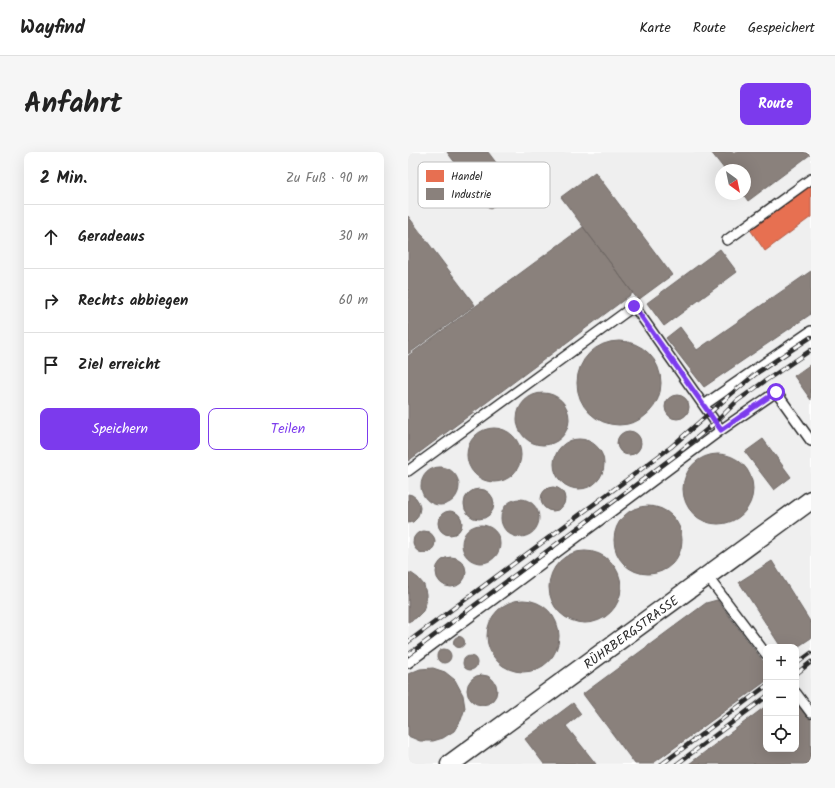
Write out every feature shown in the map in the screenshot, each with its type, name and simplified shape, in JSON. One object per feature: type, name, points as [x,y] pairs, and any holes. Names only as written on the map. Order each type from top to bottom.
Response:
[{"type":"street","name":"RÜHRBERGSTRASSE","points":[[450,764],[811,500]]},
{"type":"lane","points":[[727,240],[811,179]]},
{"type":"lane","points":[[408,471],[634,306],[721,430]]},
{"type":"lane","points":[[704,406],[811,331]]},
{"type":"lane","points":[[408,663],[721,430],[776,392],[811,441]]},
{"type":"lane","points":[[707,576],[763,650]]},
{"type":"lane","points":[[799,697],[811,713]]},
{"type":"shaded area","points":[[408,152],[811,152],[811,764],[408,764]]},
{"type":"building: Handel","points":[[811,183],[811,217],[765,251],[749,228]]},
{"type":"building: Industrie","points":[[447,152],[488,152],[496,162],[455,162]]},
{"type":"building: Industrie","points":[[711,152],[811,152],[811,154],[751,199],[751,164],[720,164]]},
{"type":"building: Industrie","points":[[595,172],[672,275],[638,300],[561,197]]},
{"type":"building: Industrie","points":[[408,216],[475,305],[408,354]]},
{"type":"building: Industrie","points":[[583,227],[633,293],[408,461],[408,356]]},
{"type":"building: Industrie","points":[[720,249],[737,272],[664,326],[647,303]]},
{"type":"building: Industrie","points":[[811,271],[811,314],[704,387],[666,338],[680,327],[697,350]]},
{"type":"building: Industrie","points":[[611,341],[627,341],[643,348],[654,359],[661,375],[661,391],[658,399],[649,413],[643,418],[627,425],[611,425],[595,418],[584,407],[577,391],[577,375],[584,359],[595,348]]},
{"type":"building: Industrie","points":[[811,364],[811,400],[794,376]]},
{"type":"building: Industrie","points":[[538,393],[548,393],[562,400],[569,414],[569,424],[562,438],[548,445],[538,445],[528,441],[521,434],[517,424],[517,414],[521,404],[528,397]]},
{"type":"building: Industrie","points":[[677,395],[682,396],[688,402],[688,412],[682,418],[677,419],[672,418],[666,412],[665,407],[666,402],[672,396]]},
{"type":"building: Industrie","points":[[494,428],[504,430],[513,436],[519,445],[521,455],[519,465],[513,474],[504,480],[494,482],[484,480],[475,474],[469,465],[467,455],[469,445],[475,436],[484,430]]},
{"type":"building: Industrie","points":[[629,431],[637,435],[641,443],[637,451],[629,455],[621,451],[617,443],[621,435]]},
{"type":"building: Industrie","points":[[574,439],[584,439],[597,446],[604,459],[604,469],[597,482],[584,489],[574,489],[565,485],[558,478],[554,469],[554,459],[558,450],[565,443]]},
{"type":"building: Industrie","points":[[763,439],[791,477],[774,490],[745,452]]},
{"type":"building: Industrie","points":[[711,454],[725,454],[738,460],[747,469],[753,482],[751,502],[743,514],[725,524],[711,524],[698,518],[689,509],[683,496],[683,482],[689,469],[698,460]]},
{"type":"building: Industrie","points":[[436,467],[444,467],[451,470],[456,475],[459,486],[456,497],[451,502],[444,505],[436,505],[429,502],[424,497],[421,490],[421,482],[424,475],[429,470]]},
{"type":"building: Industrie","points":[[553,487],[558,488],[564,494],[564,504],[558,510],[553,511],[548,510],[542,504],[541,499],[542,494],[548,488]]},
{"type":"building: Industrie","points":[[479,489],[490,493],[494,504],[490,515],[479,519],[468,515],[464,504],[468,493]]},
{"type":"building: Industrie","points":[[408,494],[416,498],[420,508],[417,518],[413,522],[408,523]]},
{"type":"building: Industrie","points":[[520,499],[533,505],[539,518],[533,531],[520,537],[507,531],[501,518],[507,505]]},
{"type":"building: Industrie","points":[[641,506],[655,506],[667,511],[677,521],[682,533],[682,547],[677,559],[667,569],[655,574],[641,574],[629,569],[619,559],[614,547],[614,533],[619,521],[629,511]]},
{"type":"building: Industrie","points":[[450,511],[455,512],[461,518],[461,528],[455,534],[450,535],[445,534],[439,528],[438,523],[439,518],[445,512]]},
{"type":"building: Industrie","points":[[477,525],[485,525],[492,528],[497,533],[500,544],[497,555],[492,560],[485,563],[477,563],[470,560],[465,555],[462,548],[462,540],[465,533],[470,528]]},
{"type":"building: Industrie","points":[[420,531],[428,531],[435,538],[435,546],[428,553],[420,553],[413,546],[413,538]]},
{"type":"building: Industrie","points":[[585,551],[605,557],[615,567],[621,587],[615,607],[605,617],[585,623],[565,617],[555,607],[549,587],[555,567],[565,557]]},
{"type":"building: Industrie","points":[[451,557],[462,561],[466,572],[462,583],[451,587],[440,583],[436,572],[440,561]]},
{"type":"building: Industrie","points":[[772,561],[811,623],[811,638],[799,646],[799,644],[779,644],[739,582]]},
{"type":"building: Industrie","points":[[408,573],[411,573],[418,578],[424,585],[426,603],[423,611],[416,618],[408,622]]},
{"type":"building: Industrie","points":[[523,600],[537,603],[549,610],[556,622],[559,636],[556,650],[549,662],[537,669],[523,672],[509,669],[497,662],[490,650],[487,636],[490,622],[497,610],[509,603]]},
{"type":"building: Industrie","points":[[717,600],[763,661],[763,683],[652,764],[635,764],[583,694],[706,603]]},
{"type":"building: Industrie","points":[[459,636],[463,638],[465,642],[463,646],[459,648],[455,646],[453,642],[455,638]]},
{"type":"building: Industrie","points":[[444,649],[449,651],[451,656],[449,661],[444,663],[439,661],[437,656],[439,651]]},
{"type":"building: Industrie","points":[[467,656],[473,656],[477,660],[477,666],[473,670],[467,670],[463,666],[463,660]]},
{"type":"building: Industrie","points":[[433,668],[445,672],[455,680],[463,695],[465,708],[461,720],[454,731],[443,738],[433,741],[420,741],[408,736],[408,674],[420,669]]},
{"type":"building: Industrie","points":[[482,675],[493,679],[497,690],[493,701],[482,705],[471,701],[467,690],[471,679]]},
{"type":"building: Industrie","points":[[799,700],[811,717],[811,764],[689,764],[763,708],[763,752],[799,752]]},
{"type":"building: Industrie","points":[[573,703],[581,714],[566,726],[596,764],[544,764],[525,739]]},
{"type":"railway","points":[[408,642],[671,447],[758,372],[811,337]]},
{"type":"railway","points":[[408,655],[677,454],[716,422],[737,401],[811,350]]},
{"type":"railway","points":[[799,662],[811,653]]},
{"type":"railway","points":[[799,672],[811,662]]},
{"type":"railway","points":[[662,764],[763,688]]},
{"type":"railway","points":[[677,764],[763,699]]},
{"type":"route","points":[[634,306],[721,430],[776,392]]}]
